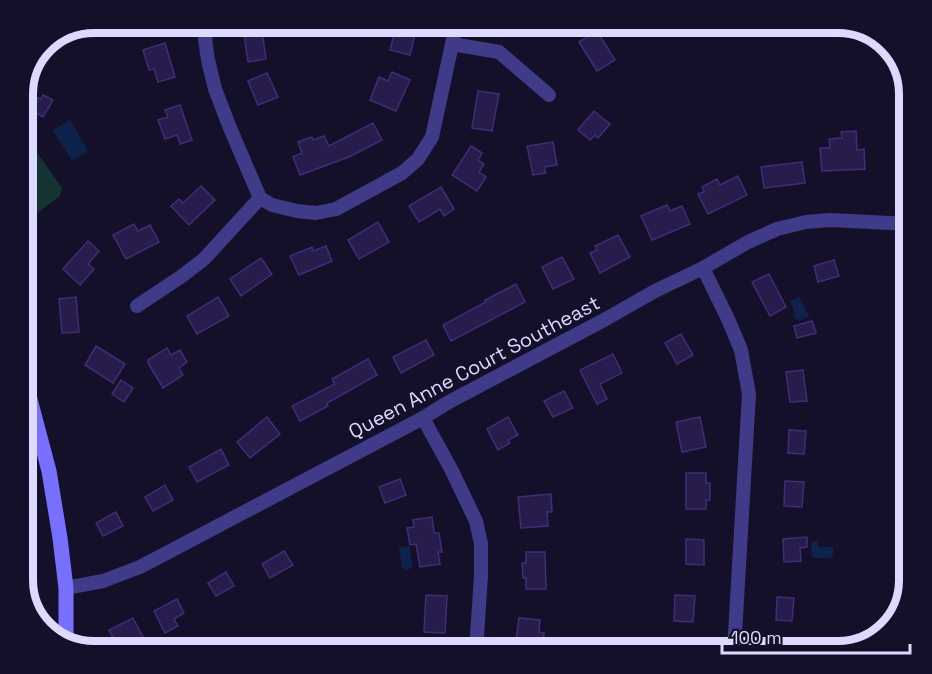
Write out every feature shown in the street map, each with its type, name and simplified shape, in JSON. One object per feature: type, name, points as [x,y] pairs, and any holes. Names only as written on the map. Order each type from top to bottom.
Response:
[{"type":"street","points":[[207,33],[205,39],[208,60],[215,89],[260,198],[272,205],[316,213],[336,209],[402,173],[418,159],[432,137],[454,33]]},
{"type":"street","points":[[452,44],[499,52],[549,95]]},
{"type":"street","points":[[137,306],[204,259],[260,198]]},
{"type":"street","name":"Queen Anne Court Southeast","points":[[66,588],[103,581],[140,567],[423,418],[762,235],[806,222],[830,220],[899,223]]},
{"type":"street","points":[[703,268],[741,351],[748,394],[735,641]]},
{"type":"street","points":[[33,411],[49,471],[60,538],[66,588],[66,634]]},
{"type":"street","points":[[423,418],[476,521],[481,544],[477,641]]},
{"type":"green space","points":[[33,147],[62,188],[60,196],[33,216]]},
{"type":"water","points":[[70,120],[88,151],[72,161],[53,130]]},
{"type":"water","points":[[799,297],[809,316],[799,321],[793,315],[795,314],[790,301]]},
{"type":"water","points":[[817,541],[819,547],[833,548],[833,555],[830,558],[812,556],[811,543]]},
{"type":"water","points":[[409,546],[413,567],[405,570],[402,568],[399,548]]},
{"type":"building","points":[[244,33],[262,33],[266,59],[248,62]]},
{"type":"building","points":[[394,33],[415,33],[410,55],[390,50]]},
{"type":"building","points":[[594,33],[598,33],[615,60],[597,71],[579,42]]},
{"type":"building","points":[[165,43],[175,77],[158,82],[154,69],[149,70],[143,50]]},
{"type":"building","points":[[392,72],[410,80],[396,111],[370,100],[379,77],[388,81]]},
{"type":"building","points":[[267,73],[278,97],[258,105],[248,81]]},
{"type":"building","points":[[478,91],[499,94],[492,131],[472,128]]},
{"type":"building","points":[[43,95],[53,100],[43,117],[34,112],[36,109],[33,108],[38,98],[41,99]]},
{"type":"building","points":[[180,105],[192,140],[180,144],[177,135],[165,139],[158,120],[168,117],[165,110]]},
{"type":"building","points":[[594,111],[610,124],[598,138],[595,135],[590,140],[578,130]]},
{"type":"building","points":[[373,123],[382,140],[349,157],[300,175],[293,157],[302,153],[298,142],[324,136],[329,146]]},
{"type":"building","points":[[856,131],[857,150],[864,149],[865,169],[822,171],[820,148],[830,148],[829,139],[842,138],[841,132]]},
{"type":"building","points":[[553,142],[557,165],[544,167],[546,173],[533,175],[527,146]]},
{"type":"building","points":[[471,146],[482,153],[478,160],[484,164],[479,172],[486,177],[477,191],[452,175]]},
{"type":"building","points":[[802,162],[805,183],[764,188],[761,167]]},
{"type":"building","points":[[738,176],[747,195],[708,214],[698,194],[704,192],[702,187],[717,179],[720,185]]},
{"type":"building","points":[[201,186],[215,200],[189,225],[171,206],[179,199],[183,203]]},
{"type":"building","points":[[441,187],[454,209],[444,216],[440,209],[419,222],[409,206]]},
{"type":"building","points":[[667,205],[670,211],[682,206],[690,224],[652,240],[641,216]]},
{"type":"building","points":[[378,222],[389,242],[359,259],[348,240]]},
{"type":"building","points":[[134,224],[138,231],[150,225],[159,242],[126,259],[113,235]]},
{"type":"building","points":[[618,235],[630,257],[600,273],[590,253],[597,250],[595,246]]},
{"type":"building","points":[[88,241],[99,251],[88,264],[94,269],[80,285],[63,269]]},
{"type":"building","points":[[326,246],[332,261],[299,275],[290,256],[312,247],[313,251]]},
{"type":"building","points":[[562,257],[574,279],[553,289],[542,267]]},
{"type":"building","points":[[261,258],[272,274],[241,296],[230,279]]},
{"type":"building","points":[[834,260],[839,276],[818,282],[814,266]]},
{"type":"building","points":[[769,274],[786,307],[770,316],[752,282]]},
{"type":"building","points":[[516,284],[525,302],[451,341],[443,325]]},
{"type":"building","points":[[76,297],[79,332],[62,333],[59,299]]},
{"type":"building","points":[[218,297],[229,316],[197,334],[187,316]]},
{"type":"building","points":[[812,321],[816,333],[797,338],[794,326]]},
{"type":"building","points":[[681,334],[693,355],[677,364],[665,343]]},
{"type":"building","points":[[426,340],[434,355],[401,373],[393,357]]},
{"type":"building","points":[[96,346],[125,364],[113,383],[85,365]]},
{"type":"building","points":[[167,348],[171,355],[180,350],[187,362],[179,368],[183,375],[163,388],[148,360]]},
{"type":"building","points":[[613,354],[622,373],[600,384],[607,399],[597,404],[580,370]]},
{"type":"building","points":[[368,359],[377,375],[300,421],[292,406],[335,384],[332,379]]},
{"type":"building","points":[[803,370],[807,401],[790,402],[786,372]]},
{"type":"building","points":[[121,380],[133,388],[124,402],[112,394]]},
{"type":"building","points":[[564,391],[573,408],[553,417],[544,401]]},
{"type":"building","points":[[267,417],[280,434],[250,458],[237,442]]},
{"type":"building","points":[[508,417],[518,435],[508,440],[510,443],[498,450],[487,429]]},
{"type":"building","points":[[700,417],[706,447],[682,452],[676,422]]},
{"type":"building","points":[[789,430],[806,431],[804,454],[788,453]]},
{"type":"building","points":[[221,449],[229,465],[197,482],[189,467]]},
{"type":"building","points":[[686,473],[706,473],[706,483],[710,483],[710,500],[706,500],[706,509],[686,509]]},
{"type":"building","points":[[400,479],[406,495],[385,503],[379,487]]},
{"type":"building","points":[[785,481],[804,482],[802,507],[784,506]]},
{"type":"building","points":[[165,485],[173,500],[153,511],[145,497]]},
{"type":"building","points":[[551,494],[552,512],[547,512],[548,526],[521,528],[518,497]]},
{"type":"building","points":[[116,512],[123,526],[103,536],[96,523]]},
{"type":"building","points":[[432,517],[434,533],[439,533],[442,552],[438,552],[440,564],[420,567],[416,544],[410,545],[407,528],[414,527],[413,520]]},
{"type":"building","points":[[807,537],[807,547],[800,548],[801,561],[784,562],[783,539]]},
{"type":"building","points":[[686,539],[704,540],[704,565],[686,564]]},
{"type":"building","points":[[284,551],[293,565],[270,578],[262,564]]},
{"type":"building","points":[[526,552],[545,552],[546,589],[526,589],[522,563],[526,563]]},
{"type":"building","points":[[226,572],[234,586],[216,596],[208,583]]},
{"type":"building","points":[[426,595],[447,596],[445,633],[424,632]]},
{"type":"building","points":[[675,595],[695,596],[693,622],[674,621]]},
{"type":"building","points":[[777,597],[794,598],[792,621],[776,620]]},
{"type":"building","points":[[177,599],[184,613],[174,619],[178,626],[165,633],[154,611]]},
{"type":"building","points":[[133,618],[144,639],[115,641],[109,630]]},
{"type":"building","points":[[519,618],[540,620],[539,632],[544,633],[543,641],[516,640]]}]
